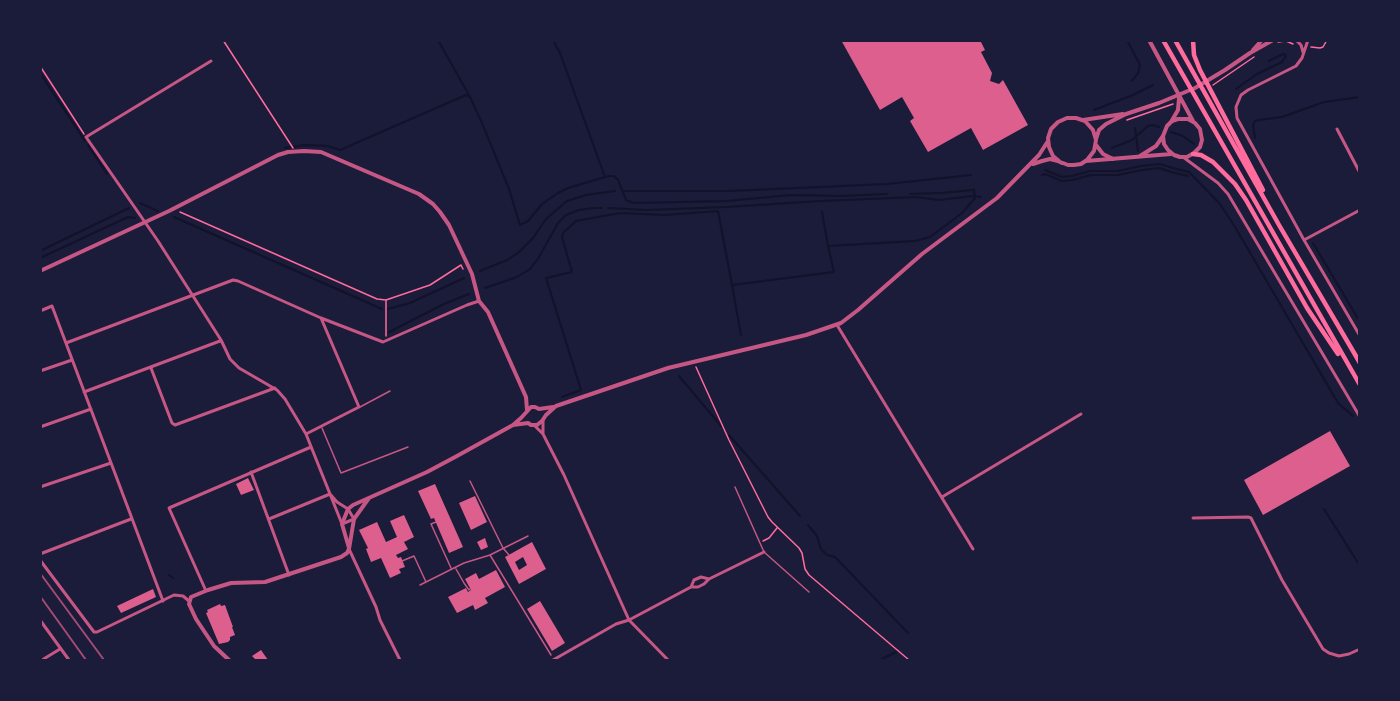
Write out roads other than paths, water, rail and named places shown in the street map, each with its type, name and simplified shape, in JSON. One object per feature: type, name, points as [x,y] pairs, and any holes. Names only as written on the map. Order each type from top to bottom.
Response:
[{"type":"highway","points":[[1163,40],[1359,385]]},
{"type":"highway","points":[[1175,40],[1359,363]]},
{"type":"highway","points":[[1193,40],[1194,55],[1200,70],[1255,173],[1279,225]]},
{"type":"highway","points":[[1193,154],[1201,155],[1212,162],[1235,184],[1307,308],[1355,377]]},
{"type":"street","points":[[1149,40],[1200,129],[1202,139],[1200,147],[1193,154],[1183,157]]},
{"type":"street","points":[[1250,53],[1262,40]]},
{"type":"street","points":[[1296,40],[1303,56]]},
{"type":"street","points":[[1308,40],[1303,56],[1294,68],[1243,93],[1238,100],[1236,110],[1238,119],[1359,336]]},
{"type":"street","points":[[1027,168],[1044,160],[1059,161],[1070,165],[1085,161],[1093,154],[1098,132],[1103,126],[1126,114],[1187,91],[1222,73],[1250,53],[1273,42]]},
{"type":"street","points":[[211,61],[86,137],[145,222],[221,340],[228,357],[235,365],[275,388],[285,399],[306,434],[342,524],[349,549],[400,660]]},
{"type":"street","points":[[1140,156],[1156,146],[1163,136],[1178,110],[1179,94]]},
{"type":"street","points":[[342,524],[348,509],[356,503],[427,472],[513,425],[531,407],[556,406],[678,366],[806,335],[837,325],[858,310],[922,254],[997,198],[1042,152],[1051,130],[1060,120],[1070,117],[1082,120],[1126,114]]},
{"type":"street","points":[[1171,122],[1183,118],[1194,122]]},
{"type":"street","points":[[1082,120],[1091,127],[1096,139]]},
{"type":"street","points":[[1337,129],[1359,173]]},
{"type":"street","points":[[1163,136],[1165,146],[1173,154]]},
{"type":"street","points":[[1048,141],[1052,154],[1059,161]]},
{"type":"street","points":[[1096,145],[1104,154],[1114,159]]},
{"type":"street","points":[[40,272],[275,157],[295,151],[312,151],[329,155],[417,193],[438,209],[449,225],[472,274],[479,302],[488,312],[526,397],[543,412],[543,434]]},
{"type":"street","points":[[1085,161],[1173,154],[1183,157],[1218,183],[1228,194],[1359,417]]},
{"type":"street","points":[[1304,240],[1359,210]]},
{"type":"street","points":[[66,343],[235,280],[381,342],[387,342],[467,305],[479,302]]},
{"type":"street","points":[[40,311],[52,306],[162,601]]},
{"type":"street","points":[[306,434],[359,407],[321,318]]},
{"type":"street","points":[[837,325],[973,549]]},
{"type":"street","points":[[84,392],[221,340]]},
{"type":"street","points":[[40,371],[72,360]]},
{"type":"street","points":[[151,368],[172,423],[176,425],[275,388]]},
{"type":"street","points":[[526,397],[525,419],[528,423]]},
{"type":"street","points":[[533,425],[539,424],[556,406]]},
{"type":"street","points":[[40,427],[90,409]]},
{"type":"street","points":[[942,498],[1081,414]]},
{"type":"street","points":[[513,425],[528,423],[543,434],[629,620],[668,660]]},
{"type":"street","points":[[206,591],[169,508],[311,447]]},
{"type":"street","points":[[40,488],[111,463]]},
{"type":"street","points":[[251,472],[290,575]]},
{"type":"street","points":[[330,494],[348,509],[354,519]]},
{"type":"street","points":[[269,519],[330,494]]},
{"type":"street","points":[[189,601],[193,596],[231,583],[261,582],[290,575],[345,554],[349,549],[354,519],[369,498]]},
{"type":"street","points":[[1193,518],[1248,517],[1251,519],[1282,580],[1323,649],[1341,656],[1359,649]]},
{"type":"street","points":[[40,554],[132,519]]},
{"type":"street","points":[[342,524],[354,519]]},
{"type":"street","points":[[553,660],[616,624],[629,620],[691,587],[698,587],[709,579],[764,552]]},
{"type":"street","points":[[40,560],[92,630],[97,632],[162,601],[178,595],[183,596],[189,601],[191,610],[214,646],[228,660]]},
{"type":"street","points":[[691,587],[694,580],[701,577],[709,579]]},
{"type":"street","points":[[40,620],[69,660]]},
{"type":"street","points":[[42,660],[60,649]]},
{"type":"lane","points":[[359,407],[390,392]]},
{"type":"lane","points":[[321,427],[341,473],[408,447]]},
{"type":"lane","points":[[470,481],[509,555]]},
{"type":"lane","points":[[735,487],[764,552],[808,592]]},
{"type":"lane","points":[[436,522],[431,524],[451,570]]},
{"type":"lane","points":[[420,585],[464,563],[490,555],[528,536]]},
{"type":"lane","points":[[490,555],[550,655]]},
{"type":"lane","points":[[402,561],[414,556],[426,582]]},
{"type":"lane","points":[[464,563],[466,568]]},
{"type":"lane","points":[[456,567],[464,583],[470,589]]},
{"type":"waterway","points":[[438,40],[470,97]]},
{"type":"waterway","points":[[553,40],[560,53],[605,177]]},
{"type":"waterway","points":[[1127,40],[1140,65],[1132,81]]},
{"type":"waterway","points":[[1236,89],[1257,74],[1282,62],[1286,56],[1284,54],[1269,61]]},
{"type":"waterway","points":[[40,73],[85,141]]},
{"type":"waterway","points":[[1094,110],[1153,85]]},
{"type":"waterway","points":[[285,148],[304,145],[328,146],[340,150],[466,95],[470,97],[482,123],[509,189],[520,225],[528,221],[542,204],[558,193],[609,176]]},
{"type":"waterway","points":[[1255,138],[1253,125],[1255,121],[1282,117],[1324,102],[1360,97]]},
{"type":"waterway","points":[[1112,148],[1132,140],[1148,126],[1159,127]]},
{"type":"waterway","points":[[1135,128],[1138,151]]},
{"type":"waterway","points":[[1171,132],[1183,136],[1194,144]]},
{"type":"waterway","points":[[88,145],[107,174]]},
{"type":"waterway","points":[[1045,170],[1062,177],[1090,171],[1118,171],[1160,164],[1189,172],[1220,204],[1338,403],[1353,416]]},
{"type":"waterway","points":[[1042,175],[1045,174],[1062,181],[1091,175],[1118,175],[1159,168],[1188,176]]},
{"type":"waterway","points":[[623,191],[730,191],[887,184],[971,175]]},
{"type":"waterway","points":[[610,176],[618,180],[626,200],[634,203],[727,201],[791,195],[887,194]]},
{"type":"waterway","points":[[562,397],[581,390],[546,278],[572,272],[562,237],[563,233],[576,221],[620,213],[665,215],[718,211],[732,285],[834,272],[828,246],[915,241],[930,237],[962,213],[975,198],[974,189]]},
{"type":"waterway","points":[[910,194],[973,190]]},
{"type":"waterway","points":[[480,271],[518,253],[533,238],[546,219],[567,201],[586,195],[615,191]]},
{"type":"waterway","points":[[608,208],[647,210],[917,197],[939,200],[981,197]]},
{"type":"waterway","points":[[140,203],[158,211]]},
{"type":"waterway","points":[[40,251],[129,208]]},
{"type":"waterway","points":[[485,288],[517,277],[530,269],[558,223],[566,215],[579,210],[602,208]]},
{"type":"waterway","points":[[822,212],[828,246]]},
{"type":"waterway","points":[[40,258],[128,217],[135,218]]},
{"type":"waterway","points":[[174,217],[382,309]]},
{"type":"waterway","points":[[1313,243],[1360,322]]},
{"type":"waterway","points":[[388,309],[410,303],[464,278]]},
{"type":"waterway","points":[[732,285],[741,335]]},
{"type":"waterway","points":[[389,332],[469,294]]},
{"type":"waterway","points":[[679,376],[721,426]]},
{"type":"waterway","points":[[729,435],[800,516]]},
{"type":"waterway","points":[[1324,509],[1360,566]]},
{"type":"waterway","points":[[808,525],[817,536],[821,549],[827,555],[835,557],[908,633]]},
{"type":"waterway","points":[[169,575],[173,578]]},
{"type":"waterway","points":[[880,660],[896,652]]},
{"type":"railway","points":[[40,573],[104,660]]},
{"type":"railway","points":[[40,596],[86,660]]}]
